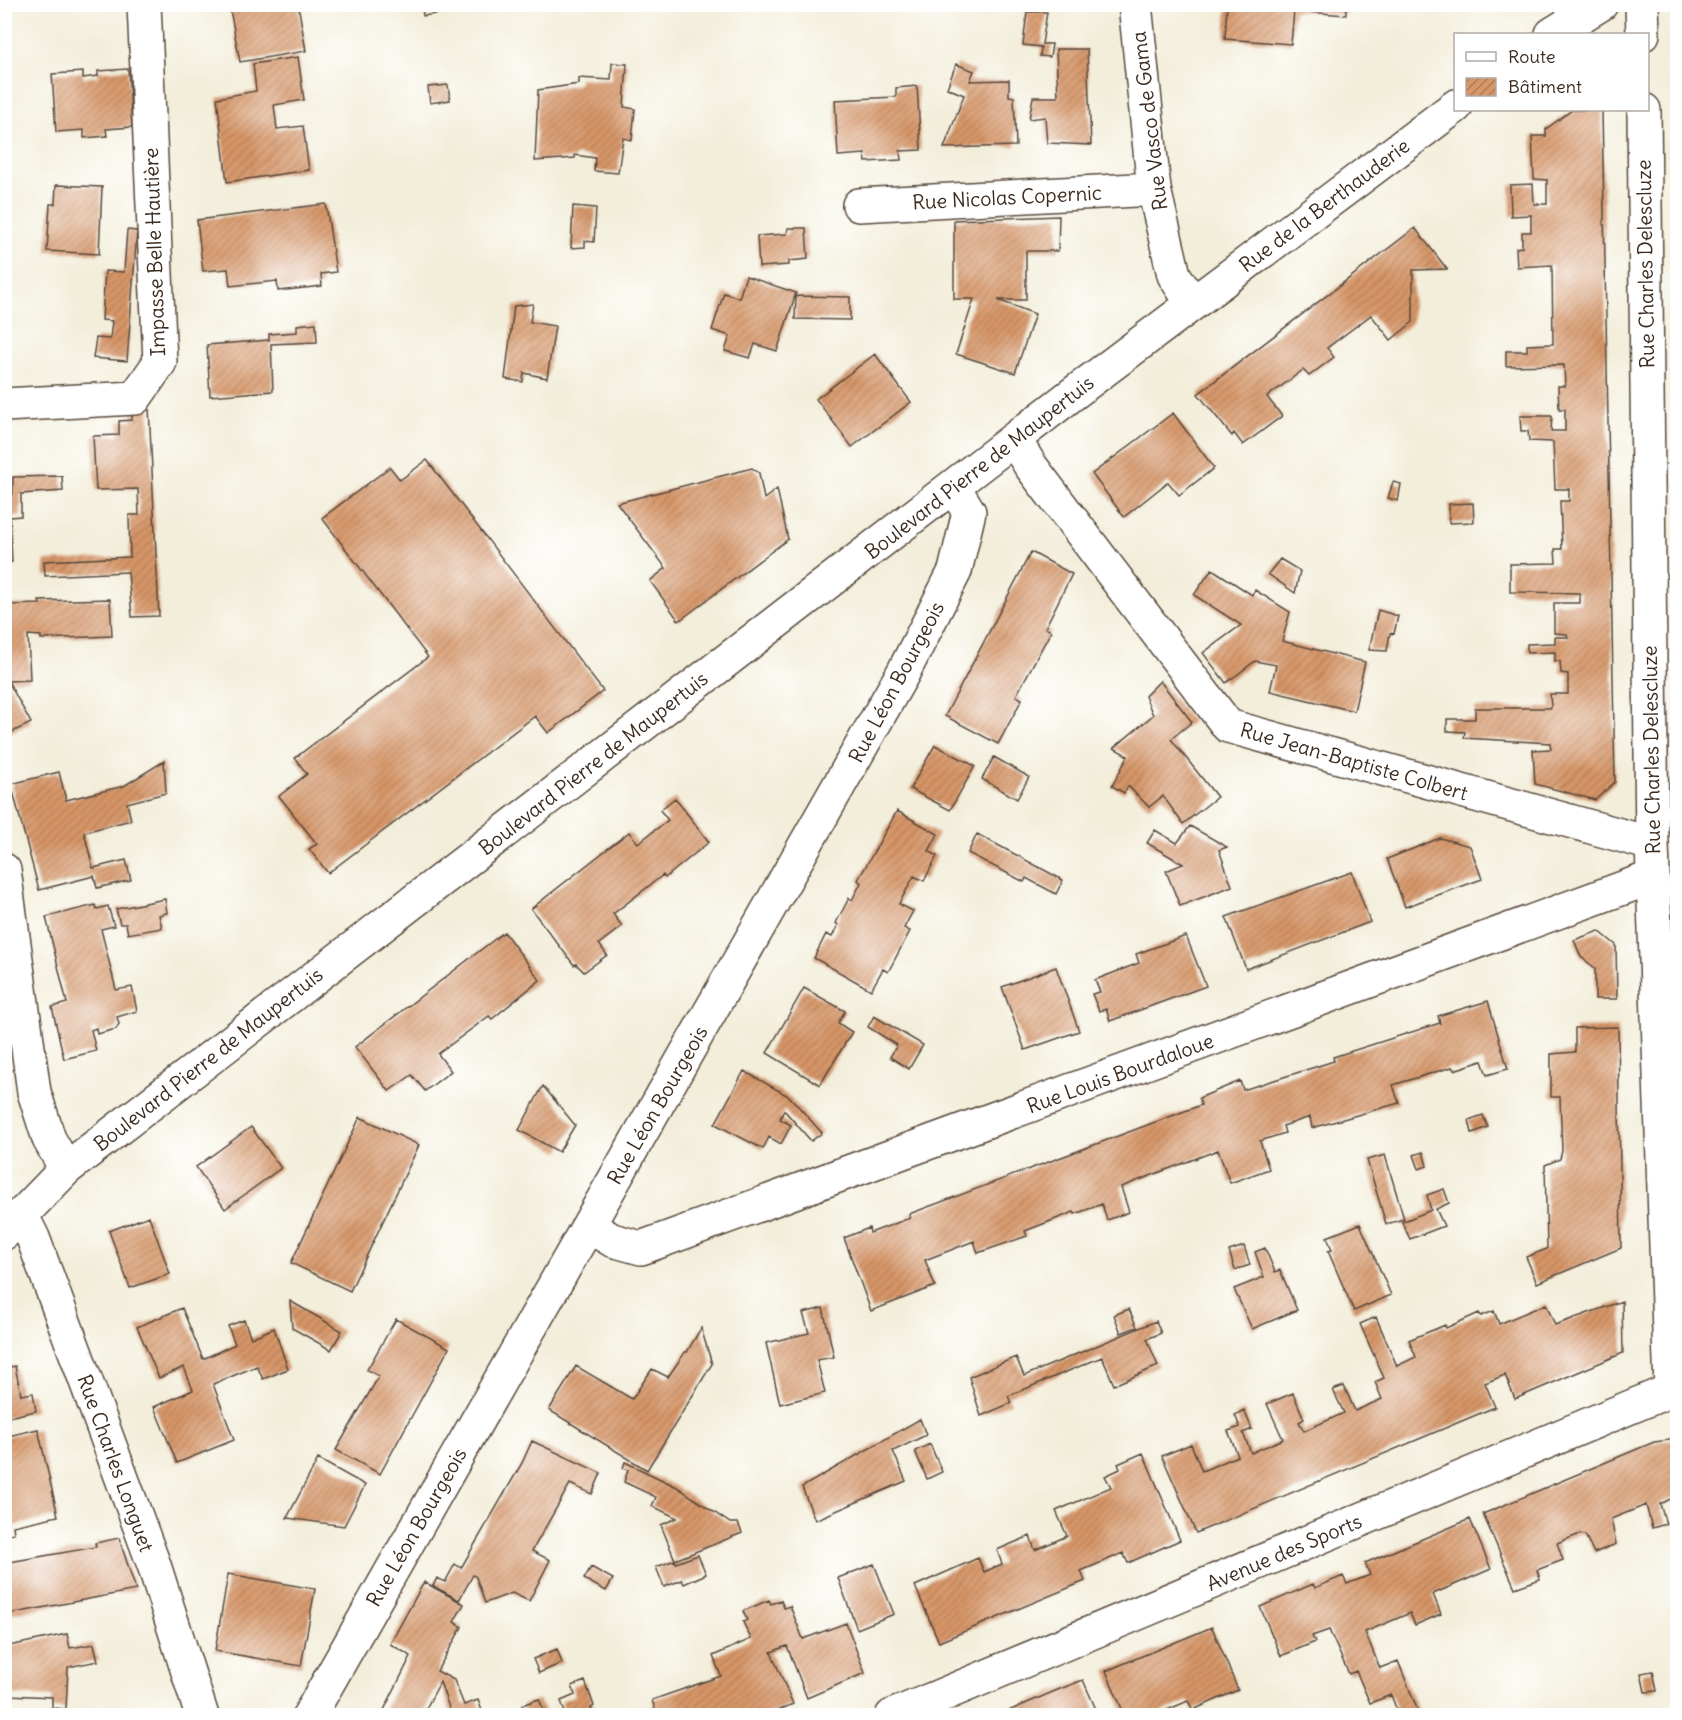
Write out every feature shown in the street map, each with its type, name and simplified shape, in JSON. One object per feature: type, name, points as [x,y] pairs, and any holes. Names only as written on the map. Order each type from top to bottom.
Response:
[{"type":"street","name":"Impasse Belle Hautière","points":[[4,405],[135,398],[160,362],[144,4]]},
{"type":"street","name":"Rue Vasco de Gama","points":[[1135,4],[1154,189],[1174,275],[1192,303]]},
{"type":"street","points":[[1554,33],[1601,4]]},
{"type":"street","points":[[1642,4],[1643,33]]},
{"type":"street","name":"Rue de la Berthauderie","points":[[1192,303],[1454,107]]},
{"type":"street","name":"Rue Charles Delescluze","points":[[1644,111],[1652,844],[1674,1390]]},
{"type":"street","name":"Rue Nicolas Copernic","points":[[860,205],[1154,189]]},
{"type":"street","name":"Boulevard Pierre de Maupertuis","points":[[13,1224],[66,1169],[1192,303]]},
{"type":"street","name":"Rue Jean-Baptiste Colbert","points":[[1014,439],[1030,465],[1228,726],[1652,844]]},
{"type":"street","name":"Rue Léon Bourgeois","points":[[309,1716],[903,673],[955,571],[969,512],[953,486]]},
{"type":"street","points":[[4,870],[34,1092],[49,1139],[66,1169]]},
{"type":"street","name":"Rue Louis Bourdaloue","points":[[588,1226],[612,1240],[641,1248],[1653,877]]},
{"type":"street","name":"Rue Charles Longuet","points":[[13,1224],[37,1249],[154,1565],[202,1716]]},
{"type":"street","name":"Avenue des Sports","points":[[892,1716],[1674,1390]]},
{"type":"building","points":[[229,4],[298,4],[306,51],[240,62]]},
{"type":"building","points":[[422,4],[441,4],[443,13],[423,16]]},
{"type":"building","points":[[1227,4],[1346,4],[1346,15],[1294,11],[1291,44],[1225,39]]},
{"type":"building","points":[[1027,12],[1047,12],[1042,44],[1052,44],[1050,57],[1040,56],[1041,47],[1023,45]]},
{"type":"building","points":[[1056,49],[1087,49],[1091,145],[1047,143],[1045,117],[1029,119],[1033,97],[1058,97]]},
{"type":"building","points":[[298,57],[304,100],[274,105],[277,129],[303,126],[309,170],[227,182],[217,98],[256,91],[253,64]]},
{"type":"building","points":[[612,63],[627,64],[624,107],[635,109],[632,140],[623,138],[618,173],[594,171],[595,158],[575,155],[575,158],[535,161],[538,90],[579,84],[579,78],[611,80]]},
{"type":"building","points":[[956,64],[974,71],[970,81],[1009,80],[1009,96],[1014,97],[1016,146],[944,148],[964,95],[947,88]]},
{"type":"building","points":[[128,69],[132,127],[106,129],[107,136],[84,138],[84,130],[56,132],[52,74],[83,72],[83,78],[98,76],[98,71]]},
{"type":"building","points":[[448,85],[450,100],[430,103],[428,87]]},
{"type":"building","points":[[917,86],[921,150],[900,151],[901,160],[866,162],[865,154],[838,156],[835,100],[896,97],[896,88]]},
{"type":"building","points":[[1571,111],[1602,111],[1615,782],[1595,800],[1535,784],[1533,750],[1551,749],[1550,743],[1464,738],[1465,732],[1447,731],[1447,719],[1475,719],[1475,708],[1551,708],[1550,694],[1568,694],[1568,674],[1561,673],[1560,661],[1555,661],[1555,652],[1527,653],[1527,644],[1555,643],[1555,637],[1568,637],[1567,634],[1554,633],[1554,603],[1580,603],[1580,593],[1510,592],[1510,564],[1556,563],[1555,549],[1562,549],[1560,501],[1569,501],[1569,489],[1555,489],[1553,442],[1529,441],[1528,431],[1521,431],[1520,416],[1552,416],[1551,431],[1565,431],[1565,409],[1559,409],[1558,386],[1565,386],[1564,365],[1506,366],[1506,351],[1527,351],[1527,345],[1553,344],[1552,265],[1517,267],[1516,248],[1522,247],[1522,232],[1531,232],[1531,215],[1511,216],[1510,185],[1533,184],[1534,204],[1547,204],[1547,180],[1534,179],[1532,136],[1546,136],[1546,129]]},
{"type":"building","points":[[56,185],[102,187],[99,254],[47,251],[50,204],[55,204]]},
{"type":"building","points":[[326,204],[336,272],[321,274],[322,286],[278,291],[277,281],[230,286],[228,269],[203,271],[197,220]]},
{"type":"building","points":[[573,206],[596,208],[594,242],[585,241],[585,247],[571,248]]},
{"type":"building","points":[[1059,216],[1058,251],[1026,251],[1026,300],[998,300],[1035,314],[1015,373],[956,354],[974,299],[954,299],[954,220]]},
{"type":"building","points":[[788,228],[806,228],[808,259],[789,261],[789,265],[759,267],[757,236],[787,234]]},
{"type":"building","points":[[1415,228],[1447,269],[1413,270],[1413,322],[1391,340],[1371,315],[1327,348],[1334,357],[1309,376],[1303,370],[1267,397],[1282,416],[1243,445],[1234,433],[1232,436],[1198,394]]},
{"type":"building","points":[[127,230],[137,231],[127,361],[93,358],[96,338],[110,339],[112,321],[102,320],[105,271],[124,272]]},
{"type":"building","points":[[746,276],[796,293],[777,351],[755,344],[750,358],[725,351],[730,336],[712,330],[724,293],[739,298]]},
{"type":"building","points":[[796,296],[850,297],[850,320],[795,319]]},
{"type":"building","points":[[533,304],[530,322],[555,326],[547,378],[524,373],[523,382],[505,379],[514,306]]},
{"type":"building","points":[[316,323],[317,342],[271,344],[273,391],[210,396],[207,345],[269,340],[269,334],[297,332],[297,325]]},
{"type":"building","points":[[875,354],[911,402],[852,447],[816,399]]},
{"type":"building","points":[[133,407],[149,407],[159,616],[132,617],[128,572],[45,576],[44,561],[130,557],[129,515],[139,515],[138,489],[96,490],[93,436],[119,435],[119,421],[132,420]]},
{"type":"building","points":[[1173,413],[1214,468],[1179,495],[1168,482],[1124,517],[1092,474]]},
{"type":"building","points":[[427,460],[603,691],[548,733],[535,716],[328,873],[309,849],[317,844],[279,796],[307,774],[295,758],[428,657],[322,518],[390,467],[400,480]]},
{"type":"building","points":[[752,468],[759,473],[764,499],[777,489],[788,539],[679,621],[650,581],[666,568],[617,503]]},
{"type":"building","points":[[62,476],[63,491],[21,494],[21,516],[10,517],[12,562],[4,563],[4,494],[13,494],[13,477]]},
{"type":"building","points":[[1393,482],[1401,484],[1398,501],[1388,498]]},
{"type":"building","points":[[1473,503],[1474,522],[1449,523],[1449,504]]},
{"type":"building","points":[[1031,552],[1072,574],[1045,628],[1051,631],[1016,696],[1022,699],[998,744],[945,716]]},
{"type":"building","points":[[1280,559],[1300,571],[1295,593],[1268,574]]},
{"type":"building","points":[[1212,569],[1252,595],[1255,590],[1290,612],[1282,641],[1365,662],[1354,711],[1270,691],[1276,665],[1255,661],[1226,683],[1203,653],[1241,625],[1194,595]]},
{"type":"building","points":[[110,599],[112,636],[41,639],[41,636],[28,635],[30,680],[8,681],[31,723],[4,736],[4,605],[40,604],[39,601]]},
{"type":"building","points":[[1378,610],[1398,616],[1394,634],[1390,633],[1387,651],[1369,650]]},
{"type":"building","points":[[1160,681],[1192,722],[1171,739],[1217,797],[1183,824],[1163,796],[1149,807],[1128,786],[1124,793],[1112,786],[1128,756],[1114,748],[1153,715],[1145,696]]},
{"type":"building","points":[[935,745],[975,766],[950,810],[910,789]]},
{"type":"building","points":[[994,757],[1029,777],[1017,799],[982,779]]},
{"type":"building","points":[[164,761],[166,793],[127,803],[131,820],[84,832],[93,868],[126,860],[131,880],[97,888],[94,876],[39,890],[11,784],[59,772],[66,800],[124,786]]},
{"type":"building","points":[[675,798],[709,842],[665,878],[663,875],[613,914],[622,926],[599,944],[607,955],[584,972],[576,964],[574,965],[531,909],[629,832],[638,843],[668,820],[660,810]]},
{"type":"building","points":[[897,811],[938,834],[929,851],[937,856],[924,881],[914,876],[899,904],[913,911],[904,928],[910,931],[888,972],[883,969],[871,990],[814,958],[826,934],[832,937],[838,925],[836,923],[849,898],[852,900],[861,883],[858,880]]},
{"type":"building","points":[[1190,826],[1227,847],[1219,850],[1232,886],[1180,906],[1166,871],[1183,864],[1147,843],[1155,830],[1177,843]]},
{"type":"building","points":[[977,834],[1063,880],[1056,894],[1026,878],[1024,882],[968,853]]},
{"type":"building","points":[[1440,838],[1470,846],[1482,879],[1405,907],[1387,859]]},
{"type":"building","points":[[1352,872],[1370,922],[1246,969],[1226,917]]},
{"type":"building","points":[[165,899],[167,913],[159,915],[162,928],[128,934],[126,924],[120,924],[116,909]]},
{"type":"building","points":[[95,905],[97,909],[108,906],[114,926],[101,929],[116,990],[132,987],[137,1011],[117,1017],[119,1024],[116,1029],[97,1034],[96,1028],[91,1030],[96,1051],[64,1059],[52,1007],[67,1003],[46,917]]},
{"type":"building","points":[[1599,931],[1616,945],[1617,999],[1595,999],[1595,968],[1581,957],[1574,940]]},
{"type":"building","points":[[504,932],[540,980],[492,1019],[489,1016],[438,1054],[451,1071],[425,1091],[412,1075],[389,1091],[355,1047]]},
{"type":"building","points":[[1186,936],[1206,986],[1110,1021],[1106,1009],[1099,1011],[1092,994],[1100,992],[1095,980],[1139,963],[1136,954]]},
{"type":"building","points":[[1056,967],[1079,1031],[1025,1050],[1002,987]]},
{"type":"building","points":[[804,988],[845,1011],[838,1023],[852,1032],[820,1085],[767,1053]]},
{"type":"building","points":[[1488,1001],[1508,1069],[1487,1075],[1482,1061],[1454,1070],[1452,1067],[1393,1085],[1399,1103],[1312,1128],[1310,1117],[1283,1126],[1285,1133],[1260,1141],[1269,1169],[1230,1183],[1218,1150],[1121,1187],[1129,1212],[1107,1220],[1102,1204],[1025,1231],[1027,1236],[978,1253],[974,1241],[925,1260],[935,1286],[871,1311],[844,1238],[869,1228],[870,1233],[910,1218],[909,1214],[1201,1105],[1199,1098],[1240,1081],[1243,1090],[1334,1061],[1333,1057],[1440,1023],[1438,1016]]},
{"type":"building","points":[[874,1016],[923,1045],[909,1069],[890,1057],[897,1045],[868,1027]]},
{"type":"building","points":[[1618,1027],[1621,1248],[1537,1283],[1526,1257],[1547,1249],[1545,1165],[1560,1159],[1562,1151],[1560,1097],[1551,1097],[1551,1054],[1575,1052],[1575,1028]]},
{"type":"building","points":[[744,1071],[790,1097],[822,1133],[811,1141],[784,1110],[780,1119],[791,1125],[781,1144],[769,1137],[763,1149],[715,1124]]},
{"type":"building","points":[[543,1086],[575,1125],[559,1152],[519,1130]]},
{"type":"building","points":[[1483,1115],[1488,1127],[1472,1133],[1469,1120]]},
{"type":"building","points":[[360,1117],[419,1145],[350,1291],[291,1263]]},
{"type":"building","points":[[251,1127],[281,1168],[225,1209],[196,1167]]},
{"type":"building","points":[[1423,1152],[1427,1166],[1419,1169],[1414,1155]]},
{"type":"building","points":[[1385,1155],[1404,1219],[1386,1224],[1367,1160]]},
{"type":"building","points":[[1444,1189],[1449,1203],[1436,1209],[1444,1226],[1410,1239],[1402,1222],[1431,1210],[1427,1195]]},
{"type":"building","points":[[149,1216],[170,1274],[130,1288],[109,1231]]},
{"type":"building","points":[[1360,1224],[1391,1295],[1354,1311],[1328,1251],[1332,1250],[1327,1237]]},
{"type":"building","points":[[1244,1246],[1250,1265],[1235,1270],[1229,1251]]},
{"type":"building","points":[[1265,1248],[1275,1272],[1280,1270],[1297,1310],[1252,1329],[1234,1289],[1264,1277],[1255,1252]]},
{"type":"building","points":[[290,1301],[342,1331],[331,1350],[292,1328]]},
{"type":"building","points":[[1622,1301],[1623,1353],[1515,1399],[1505,1375],[1485,1383],[1495,1407],[1196,1533],[1162,1456],[1191,1444],[1202,1471],[1238,1456],[1228,1431],[1240,1427],[1235,1415],[1244,1410],[1252,1429],[1243,1433],[1251,1453],[1283,1439],[1267,1404],[1293,1393],[1304,1419],[1299,1422],[1304,1431],[1344,1413],[1333,1390],[1344,1386],[1355,1411],[1382,1399],[1375,1382],[1384,1378],[1360,1324],[1376,1317],[1397,1366],[1416,1357],[1409,1340],[1445,1325],[1446,1328],[1479,1313],[1481,1316],[1494,1311],[1499,1324],[1546,1304],[1555,1325]]},
{"type":"building","points":[[182,1308],[203,1359],[235,1344],[228,1326],[244,1320],[251,1338],[274,1328],[288,1369],[263,1379],[257,1366],[213,1384],[234,1440],[177,1463],[154,1407],[193,1390],[184,1367],[159,1378],[137,1327]]},
{"type":"building","points":[[823,1308],[834,1357],[817,1360],[825,1393],[780,1404],[766,1343],[809,1333],[803,1313]]},
{"type":"building","points":[[1129,1309],[1137,1327],[1121,1333],[1114,1315]]},
{"type":"building","points":[[396,1319],[449,1348],[380,1474],[336,1450],[379,1376],[367,1370]]},
{"type":"building","points":[[1156,1321],[1161,1333],[1147,1339],[1158,1366],[1114,1385],[1102,1357],[1008,1396],[1011,1403],[981,1416],[969,1377],[1016,1357],[1024,1376]]},
{"type":"building","points":[[701,1328],[712,1364],[647,1470],[549,1410],[576,1366],[632,1399],[652,1369],[668,1377]]},
{"type":"building","points":[[15,1366],[21,1395],[33,1393],[36,1411],[4,1418],[4,1368]]},
{"type":"building","points":[[920,1419],[926,1435],[893,1451],[906,1481],[815,1520],[802,1487]]},
{"type":"building","points":[[38,1429],[58,1516],[13,1526],[14,1533],[4,1535],[4,1437]]},
{"type":"building","points":[[1677,1439],[1677,1496],[1660,1504],[1666,1524],[1652,1528],[1646,1505],[1611,1519],[1616,1544],[1594,1553],[1585,1535],[1580,1534],[1557,1543],[1563,1560],[1537,1570],[1540,1579],[1515,1588],[1483,1514],[1654,1442]]},
{"type":"building","points":[[532,1441],[601,1473],[592,1494],[570,1484],[532,1551],[550,1560],[529,1601],[512,1593],[485,1603],[476,1577],[473,1575],[459,1600],[433,1586],[437,1578],[445,1582],[455,1564],[461,1568],[522,1463]]},
{"type":"building","points":[[930,1444],[942,1472],[927,1479],[915,1451]]},
{"type":"building","points":[[1143,1453],[1180,1540],[1128,1563],[1123,1553],[1081,1571],[1085,1581],[939,1642],[915,1586],[978,1558],[984,1572],[1002,1564],[997,1550],[1030,1536],[1035,1550],[1067,1536],[1056,1511],[1111,1487],[1105,1476],[1120,1469],[1118,1464]]},
{"type":"building","points":[[318,1459],[365,1485],[344,1526],[287,1518]]},
{"type":"building","points":[[625,1462],[677,1487],[730,1523],[738,1523],[742,1533],[675,1560],[661,1525],[677,1518],[652,1506],[656,1497],[624,1482],[628,1470],[623,1468]]},
{"type":"building","points":[[1470,1519],[1491,1569],[1433,1594],[1441,1614],[1415,1625],[1410,1613],[1365,1632],[1380,1668],[1398,1661],[1420,1716],[1399,1716],[1391,1695],[1370,1703],[1356,1671],[1349,1674],[1329,1630],[1312,1636],[1315,1642],[1281,1656],[1260,1607],[1313,1584],[1315,1588],[1343,1576],[1347,1584],[1370,1575],[1365,1563]]},
{"type":"building","points":[[119,1538],[136,1590],[4,1615],[4,1563],[96,1547],[95,1543]]},
{"type":"building","points":[[698,1555],[706,1574],[684,1584],[682,1580],[664,1587],[656,1567]]},
{"type":"building","points":[[874,1564],[894,1614],[857,1629],[838,1578]]},
{"type":"building","points":[[591,1567],[613,1579],[606,1591],[584,1579]]},
{"type":"building","points":[[228,1574],[315,1589],[301,1666],[215,1651]]},
{"type":"building","points":[[424,1582],[464,1604],[454,1622],[462,1627],[437,1671],[454,1680],[464,1705],[478,1700],[484,1716],[452,1716],[440,1682],[422,1716],[381,1716],[411,1656],[390,1644]]},
{"type":"building","points":[[769,1600],[771,1604],[781,1600],[784,1608],[790,1606],[803,1639],[846,1623],[865,1673],[807,1698],[787,1646],[771,1652],[793,1704],[765,1716],[648,1716],[656,1712],[652,1700],[721,1676],[713,1656],[751,1639],[743,1622],[747,1620],[743,1611]]},
{"type":"building","points":[[1212,1627],[1238,1690],[1193,1710],[1188,1701],[1153,1716],[1125,1716],[1106,1671]]},
{"type":"building","points":[[67,1634],[70,1648],[94,1644],[98,1661],[68,1667],[66,1709],[52,1708],[52,1697],[8,1695],[4,1698],[4,1647]]},
{"type":"building","points":[[557,1649],[562,1663],[539,1673],[533,1659]]},
{"type":"building","points":[[1653,1671],[1657,1691],[1645,1692],[1641,1673]]},
{"type":"building","points":[[1083,1680],[1099,1716],[997,1716],[1055,1691]]},
{"type":"building","points":[[585,1681],[594,1706],[591,1708],[594,1716],[566,1716],[561,1701],[575,1695],[572,1686]]},
{"type":"building","points":[[539,1699],[546,1716],[525,1716],[522,1705]]}]
